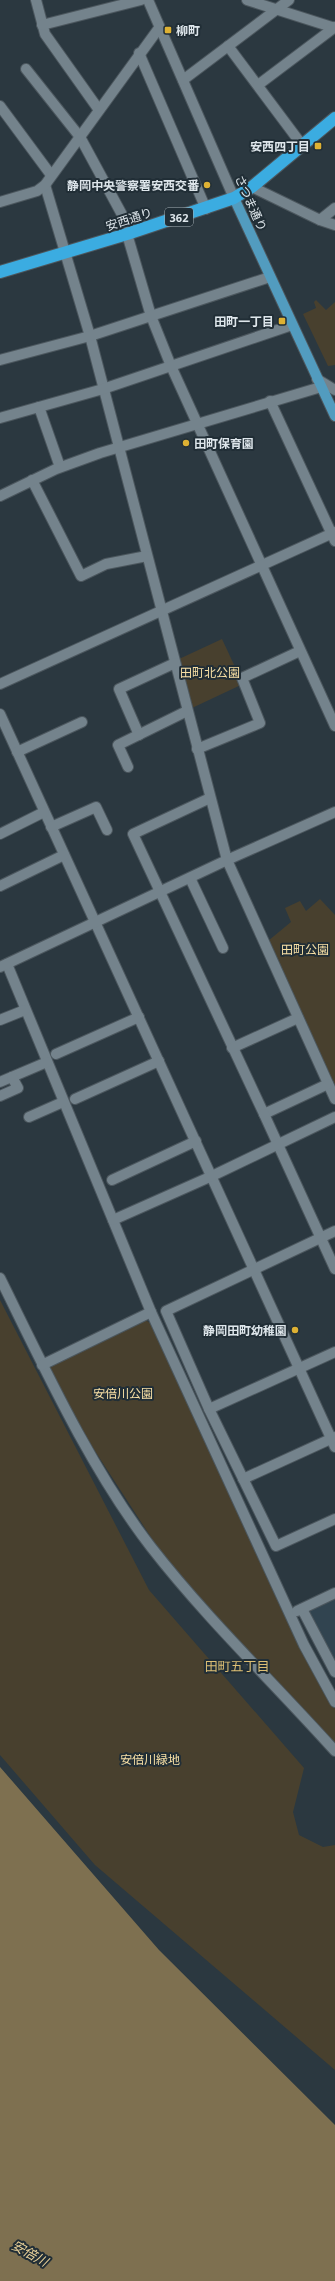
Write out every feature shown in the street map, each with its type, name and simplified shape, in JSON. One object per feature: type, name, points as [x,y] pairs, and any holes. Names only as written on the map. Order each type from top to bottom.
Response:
[{"type":"highway","name":"安西通り","points":[[0,272],[129,234],[206,209],[234,198]]},
{"type":"main road","points":[[234,198],[252,187],[335,118]]},
{"type":"main road","name":"さつま通り","points":[[234,198],[335,416]]},
{"type":"street","points":[[36,0],[45,34],[99,110]]},
{"type":"street","points":[[42,25],[141,0]]},
{"type":"street","name":"さつま通り","points":[[148,0],[234,198]]},
{"type":"street","points":[[247,0],[335,28]]},
{"type":"street","points":[[183,80],[289,0]]},
{"type":"street","points":[[0,202],[37,191],[45,185],[139,53],[159,28]]},
{"type":"street","points":[[258,85],[335,28]]},
{"type":"street","points":[[228,46],[302,145]]},
{"type":"street","points":[[139,53],[206,209]]},
{"type":"street","points":[[26,69],[80,137],[129,234],[151,316],[171,366],[196,424],[335,726]]},
{"type":"street","points":[[0,106],[51,175]]},
{"type":"street","points":[[45,185],[67,252],[90,336],[160,611],[227,860],[335,1099]]},
{"type":"street","points":[[252,187],[320,220],[335,225]]},
{"type":"street","points":[[320,220],[335,208]]},
{"type":"street","points":[[0,360],[90,336],[270,277]]},
{"type":"street","points":[[0,418],[103,389],[292,325]]},
{"type":"street","points":[[0,496],[60,467],[119,447],[270,401],[319,383],[335,390]]},
{"type":"street","points":[[0,684],[261,565],[334,535],[270,401]]},
{"type":"street","points":[[39,407],[60,467]]},
{"type":"street","points":[[32,480],[81,576],[106,564],[147,556]]},
{"type":"street","points":[[197,749],[260,722],[242,678],[300,651]]},
{"type":"street","points":[[139,735],[119,689],[174,664]]},
{"type":"street","points":[[128,767],[118,745],[187,711]]},
{"type":"street","points":[[0,714],[299,1368],[334,1441],[243,1479]]},
{"type":"street","points":[[17,752],[82,722]]},
{"type":"street","points":[[210,798],[133,834],[159,893],[264,1114],[335,1269]]},
{"type":"street","points":[[51,827],[96,807],[107,830]]},
{"type":"street","points":[[0,834],[44,812]]},
{"type":"street","points":[[335,812],[227,860],[3,966],[25,1010],[151,1312],[304,1645],[335,1702]]},
{"type":"street","points":[[0,886],[64,855]]},
{"type":"street","points":[[190,878],[223,948]]},
{"type":"street","points":[[0,1020],[25,1010]]},
{"type":"street","points":[[56,1054],[139,1017]]},
{"type":"street","points":[[232,1048],[298,1018]]},
{"type":"street","points":[[75,1099],[159,1061]]},
{"type":"street","points":[[0,1082],[47,1062]]},
{"type":"street","points":[[0,1096],[18,1088],[12,1077]]},
{"type":"street","points":[[264,1114],[328,1084]]},
{"type":"street","points":[[29,1117],[63,1102]]},
{"type":"street","points":[[113,1220],[212,1176],[335,1117]]},
{"type":"street","points":[[112,1180],[196,1141]]},
{"type":"street","points":[[335,1231],[166,1311],[209,1409],[276,1546],[335,1519]]},
{"type":"street","points":[[0,1278],[42,1364],[110,1485],[151,1547],[193,1597],[335,1751]]},
{"type":"street","points":[[42,1364],[151,1312]]},
{"type":"street","points":[[209,1409],[335,1352]]},
{"type":"street","points":[[290,1614],[335,1593]]},
{"type":"street","points":[[302,1609],[335,1672]]},
{"type":"shaded area","points":[[335,1598],[335,1666],[307,1615],[309,1610]]},
{"type":"green space","points":[[316,300],[326,310],[335,302],[335,365],[328,366],[303,314],[316,308],[314,302]]},
{"type":"green space","name":"田町北公園","points":[[222,639],[243,684],[192,708],[179,659]]},
{"type":"green space","name":"田町公園","points":[[320,899],[335,915],[335,1086],[268,941],[291,922],[285,908],[300,901],[306,911]]},
{"type":"green space","name":"安倍川緑地","points":[[0,1300],[149,1590],[304,1768],[293,1812],[299,1835],[323,1847],[335,1845],[335,2070],[95,1865],[0,1755]]},
{"type":"green space","name":"安倍川公園","points":[[144,1319],[150,1323],[268,1575],[335,1708],[335,1746],[202,1602],[156,1545],[80,1428],[47,1366]]},
{"type":"water","name":"安倍川","points":[[0,1767],[159,1950],[335,2125],[335,2281],[0,2281]]},
{"type":"place","name":"柳町","points":[[168,30]]},
{"type":"place","name":"安西四丁目","points":[[318,146]]},
{"type":"place","name":"静岡中央警察署安西交番","points":[[207,185]]},
{"type":"place","name":"田町一丁目","points":[[282,321]]},
{"type":"place","name":"田町保育園","points":[[186,443]]},
{"type":"place","name":"静岡田町幼稚園","points":[[295,1330]]},
{"type":"district","name":"田町五丁目","points":[[237,1666]]}]
